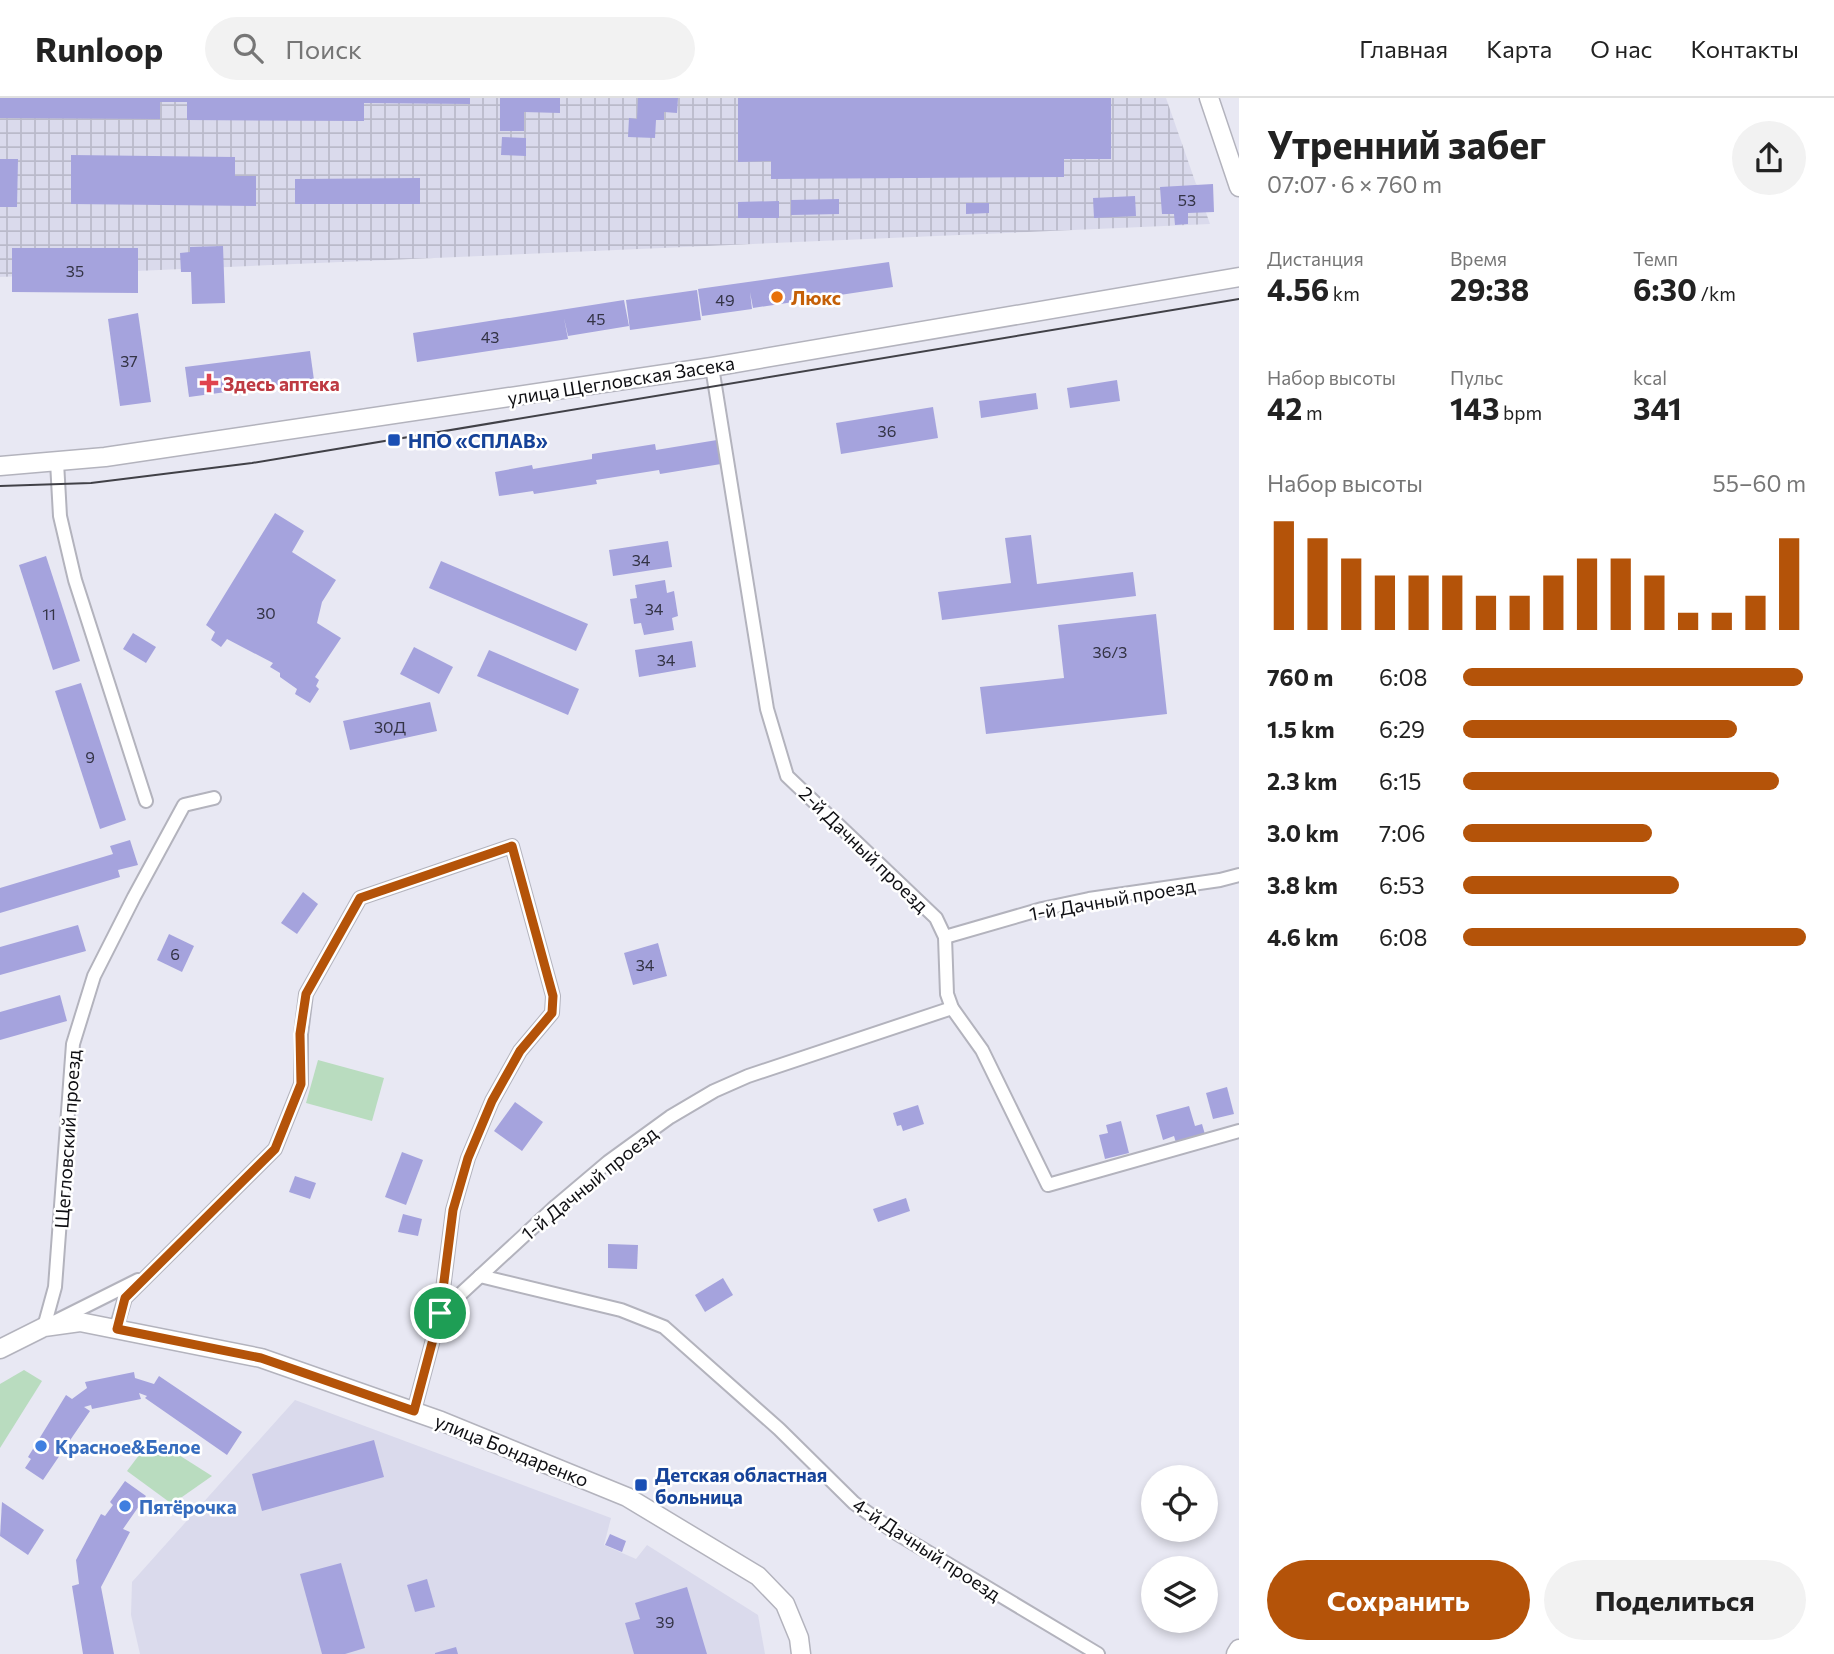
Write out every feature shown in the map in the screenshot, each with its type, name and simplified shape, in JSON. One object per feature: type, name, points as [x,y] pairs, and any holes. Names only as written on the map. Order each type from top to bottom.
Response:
[{"type":"street","points":[[1209,98],[1239,187]]},
{"type":"street","name":"улица Щегловская Засека","points":[[0,466],[57,462],[196,444],[712,367],[1239,277]]},
{"type":"street","name":"2-й Дачный проезд","points":[[712,367],[767,709],[787,776],[936,918],[945,937]]},
{"type":"street","points":[[57,462],[60,516],[72,568],[146,801]]},
{"type":"street","name":"Щегловский проезд","points":[[44,1327],[55,1287],[73,1044],[94,976],[184,806],[214,798]]},
{"type":"street","points":[[117,1329],[125,1298],[275,1149],[301,1084],[300,1034],[306,994],[360,898],[512,846],[553,996],[552,1013],[520,1051],[492,1101],[468,1158],[453,1210],[440,1313],[414,1411]]},
{"type":"street","name":"1-й Дачный проезд","points":[[945,937],[1077,901],[1239,875]]},
{"type":"street","points":[[945,937],[947,995],[952,1008],[982,1050],[1048,1185],[1239,1131]]},
{"type":"street","name":"1-й Дачный проезд","points":[[440,1313],[556,1206],[608,1162],[670,1117],[714,1091],[748,1076],[952,1008]]},
{"type":"street","points":[[44,1327],[148,1275]]},
{"type":"street","name":"4-й Дачный проезд","points":[[480,1276],[621,1310],[664,1327],[779,1429],[854,1503],[896,1533],[1098,1654]]},
{"type":"street","name":"улица Бондаренко","points":[[0,1349],[44,1327],[80,1322],[261,1358],[414,1411],[627,1497],[758,1576],[785,1604],[799,1638],[801,1654]]},
{"type":"street","points":[[1236,1654],[1239,1649]]},
{"type":"shaded area","points":[[0,98],[1166,98],[1210,224],[0,277]]},
{"type":"shaded area","points":[[295,1400],[611,1518],[604,1545],[636,1559],[647,1545],[758,1615],[765,1654],[140,1654],[131,1615],[132,1582]]},
{"type":"green space","points":[[318,1060],[384,1078],[372,1121],[306,1103]]},
{"type":"green space","points":[[24,1370],[42,1381],[0,1448],[0,1384]]},
{"type":"green space","points":[[152,1438],[212,1476],[172,1504],[127,1471]]},
{"type":"building","points":[[0,98],[470,98],[470,104],[364,103],[364,121],[187,120],[187,102],[160,102],[160,119],[0,118]]},
{"type":"building","points":[[500,98],[560,98],[560,113],[524,112],[524,131],[500,131]]},
{"type":"building","points":[[638,98],[678,98],[677,113],[664,112],[664,120],[656,120],[655,138],[628,137],[629,118],[637,119]]},
{"type":"building","points":[[738,98],[1111,98],[1111,159],[1064,159],[1064,177],[771,179],[771,161],[738,162]]},
{"type":"building","points":[[502,137],[526,138],[526,156],[501,155]]},
{"type":"building","points":[[71,155],[235,157],[235,176],[256,176],[256,206],[71,204]]},
{"type":"building","points":[[0,159],[18,159],[17,207],[0,207]]},
{"type":"building","points":[[420,178],[420,204],[295,204],[295,179]]},
{"type":"building","points":[[1213,184],[1214,212],[1188,213],[1188,224],[1175,225],[1174,214],[1162,214],[1160,187]]},
{"type":"building","points":[[1135,196],[1136,216],[1094,218],[1093,198]]},
{"type":"building","points":[[839,199],[839,214],[791,215],[791,200]]},
{"type":"building","points":[[779,201],[779,218],[738,218],[738,202]]},
{"type":"building","points":[[966,203],[989,203],[989,213],[966,214]]},
{"type":"building","points":[[223,246],[225,303],[192,304],[191,272],[181,272],[180,253],[190,252],[190,247]]},
{"type":"building","points":[[12,248],[138,248],[138,293],[12,292]]},
{"type":"building","points":[[889,262],[893,287],[753,308],[750,292],[752,309],[702,316],[698,289]]},
{"type":"building","points":[[697,290],[701,320],[630,330],[626,300]]},
{"type":"building","points":[[624,300],[629,326],[568,336],[564,318],[568,339],[417,362],[413,333]]},
{"type":"building","points":[[138,313],[151,402],[120,406],[108,319]]},
{"type":"building","points":[[310,351],[314,380],[189,397],[185,367]]},
{"type":"building","points":[[1117,380],[1120,401],[1070,408],[1067,388]]},
{"type":"building","points":[[1036,393],[1038,409],[981,418],[979,401]]},
{"type":"building","points":[[933,407],[938,438],[841,454],[836,423]]},
{"type":"building","points":[[717,440],[721,464],[660,474],[659,470],[596,480],[597,484],[534,494],[533,491],[499,496],[495,472],[592,459],[592,454],[655,444],[656,450]]},
{"type":"building","points":[[275,513],[304,531],[292,552],[336,580],[322,602],[317,623],[341,638],[315,677],[319,680],[316,686],[319,689],[310,703],[295,694],[297,689],[270,667],[273,663],[227,639],[221,647],[211,640],[215,632],[206,625]]},
{"type":"building","points":[[1031,535],[1037,584],[1133,572],[1136,596],[942,620],[938,592],[1011,583],[1005,538]]},
{"type":"building","points":[[668,541],[672,567],[613,576],[609,550]]},
{"type":"building","points":[[46,556],[80,661],[53,670],[19,565]]},
{"type":"building","points":[[441,561],[588,624],[576,651],[429,588]]},
{"type":"building","points":[[665,580],[667,593],[674,591],[678,616],[672,618],[674,630],[644,635],[641,623],[634,624],[630,599],[637,598],[635,585]]},
{"type":"building","points":[[1156,614],[1167,714],[986,734],[980,687],[1064,678],[1058,625]]},
{"type":"building","points":[[133,633],[156,647],[146,663],[123,649]]},
{"type":"building","points":[[692,641],[696,667],[639,677],[635,650]]},
{"type":"building","points":[[414,647],[453,667],[439,694],[400,674]]},
{"type":"building","points":[[489,650],[579,689],[568,715],[477,676]]},
{"type":"building","points":[[81,683],[126,820],[100,829],[55,691]]},
{"type":"building","points":[[430,702],[437,731],[350,750],[343,721]]},
{"type":"building","points":[[130,840],[138,865],[118,870],[120,877],[0,913],[0,888],[113,854],[110,846]]},
{"type":"building","points":[[303,892],[318,904],[297,934],[281,923]]},
{"type":"building","points":[[78,925],[86,951],[0,975],[0,947]]},
{"type":"building","points":[[169,934],[194,946],[182,972],[157,960]]},
{"type":"building","points":[[658,943],[667,976],[633,985],[624,953]]},
{"type":"building","points":[[60,995],[67,1021],[0,1040],[0,1012]]},
{"type":"building","points":[[1227,1087],[1234,1114],[1213,1119],[1206,1093]]},
{"type":"building","points":[[515,1102],[543,1122],[522,1151],[494,1131]]},
{"type":"building","points":[[918,1105],[924,1124],[903,1131],[901,1125],[897,1126],[893,1113]]},
{"type":"building","points":[[1189,1106],[1195,1126],[1202,1124],[1206,1138],[1177,1146],[1174,1136],[1163,1140],[1156,1115]]},
{"type":"building","points":[[1121,1121],[1129,1153],[1105,1159],[1099,1135],[1108,1133],[1106,1125]]},
{"type":"building","points":[[402,1152],[423,1160],[406,1205],[385,1197]]},
{"type":"building","points":[[295,1176],[316,1183],[310,1199],[289,1192]]},
{"type":"building","points":[[906,1198],[910,1211],[878,1222],[873,1209]]},
{"type":"building","points":[[403,1214],[422,1219],[418,1236],[398,1232]]},
{"type":"building","points":[[608,1244],[638,1245],[637,1269],[608,1268]]},
{"type":"building","points":[[723,1278],[733,1295],[705,1312],[695,1295]]},
{"type":"building","points":[[134,1372],[135,1378],[154,1384],[159,1376],[242,1432],[227,1455],[145,1398],[147,1396],[139,1393],[141,1399],[92,1409],[91,1405],[84,1407],[90,1411],[43,1480],[25,1468],[31,1459],[28,1457],[66,1395],[72,1399],[87,1388],[85,1382]]},
{"type":"building","points":[[374,1440],[384,1477],[262,1511],[252,1474]]},
{"type":"building","points":[[125,1481],[146,1496],[123,1529],[130,1532],[101,1587],[114,1654],[83,1654],[72,1586],[79,1584],[76,1560],[101,1514],[105,1516],[113,1505],[110,1502]]},
{"type":"building","points":[[2,1502],[44,1530],[28,1555],[0,1536]]},
{"type":"building","points":[[610,1534],[626,1541],[622,1552],[605,1545]]},
{"type":"building","points":[[341,1563],[365,1648],[345,1654],[322,1654],[300,1574]]},
{"type":"building","points":[[427,1579],[435,1607],[415,1612],[407,1585]]},
{"type":"building","points":[[687,1587],[707,1654],[634,1654],[625,1623],[640,1619],[635,1603]]},
{"type":"building","points":[[456,1647],[458,1654],[435,1654],[435,1653]]},
{"type":"tram line","points":[[0,486],[91,483],[252,463],[1239,299]]},
{"type":"place","name":"Люкс","points":[[777,297]]},
{"type":"place","name":"Здесь аптека","points":[[209,383]]},
{"type":"place","name":"НПО «СПЛАВ»","points":[[394,440]]},
{"type":"place","name":"Красное&Белое","points":[[41,1446]]},
{"type":"place","name":"Детская областная больница","points":[[641,1485]]},
{"type":"place","name":"Пятёрочка","points":[[125,1506]]},
{"type":"route","points":[[512,846],[553,996],[552,1013],[520,1051],[492,1101],[468,1158],[453,1210],[440,1313],[414,1411],[261,1358],[117,1329],[125,1298],[275,1149],[301,1084],[300,1034],[306,994],[360,898],[512,846]]}]
